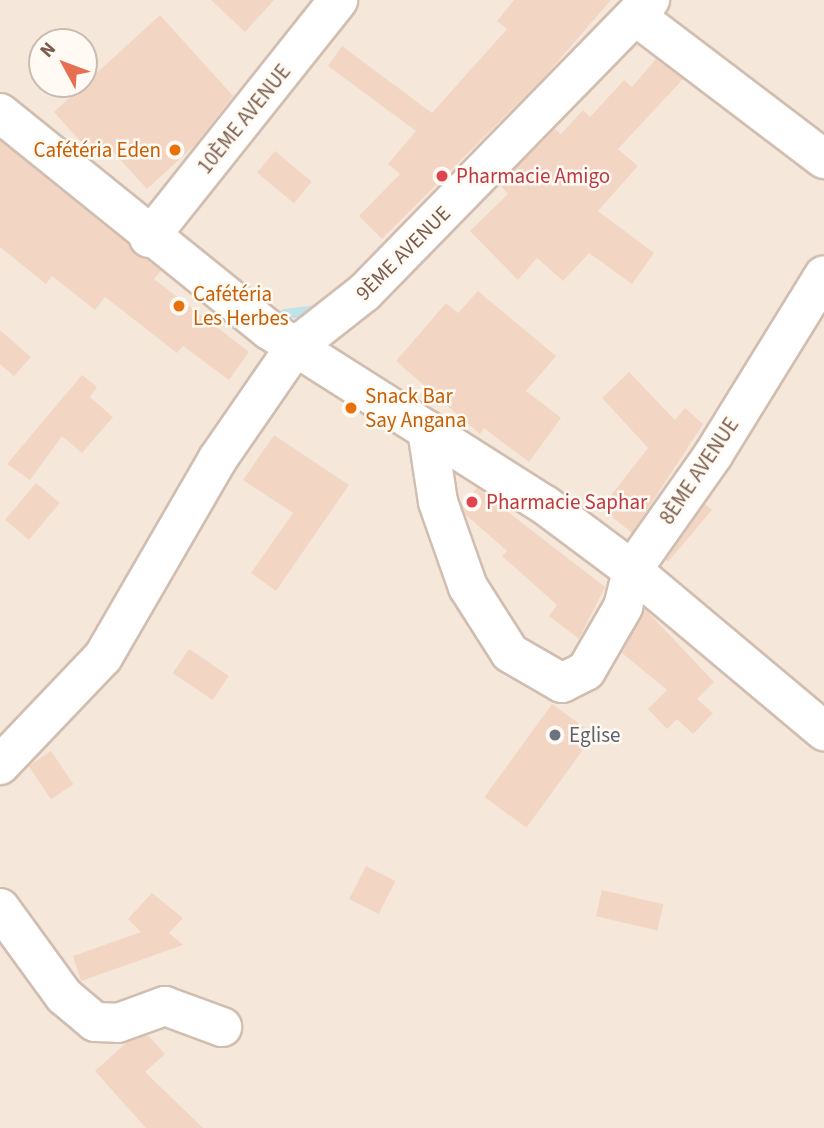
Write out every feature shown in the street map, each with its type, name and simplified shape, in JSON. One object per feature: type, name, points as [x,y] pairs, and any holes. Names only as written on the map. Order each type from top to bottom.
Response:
[{"type":"street","name":"10ÈME AVENUE","points":[[157,228],[338,0]]},
{"type":"street","points":[[644,9],[824,159]]},
{"type":"street","name":"9ÈME AVENUE","points":[[0,765],[103,657],[217,460],[281,337],[365,292],[644,9]]},
{"type":"street","points":[[0,113],[157,228],[281,337],[427,430],[632,570],[824,731]]},
{"type":"street","name":"8ÈME AVENUE","points":[[427,430],[438,502],[468,587],[510,653],[562,683],[586,671],[623,607],[632,570],[713,455],[824,275]]},
{"type":"street","points":[[0,908],[64,996],[95,1022],[118,1023],[165,1006],[222,1027]]},
{"type":"shaded area","points":[[0,0],[824,0],[824,1128],[0,1128]]},
{"type":"building","points":[[211,0],[274,0],[245,32]]},
{"type":"building","points":[[514,0],[611,0],[546,75],[382,239],[359,216],[400,174],[388,164],[416,131],[328,66],[342,46],[432,113],[507,29],[497,21]]},
{"type":"building","points":[[160,15],[233,96],[195,145],[147,189],[105,143],[93,155],[54,112],[69,98],[98,98],[98,72]]},
{"type":"building","points":[[656,59],[683,79],[618,149],[638,166],[598,211],[654,253],[632,284],[589,253],[563,281],[537,258],[518,280],[470,231],[508,194],[500,185],[555,129],[561,134],[583,110],[590,117],[624,80],[632,87]]},
{"type":"building","points":[[0,141],[161,271],[154,279],[249,352],[229,380],[183,346],[177,353],[105,297],[95,310],[52,276],[46,284],[0,247]]},
{"type":"building","points":[[275,151],[312,182],[294,203],[257,172]]},
{"type":"building","points":[[478,291],[556,356],[526,391],[561,418],[529,462],[484,428],[480,434],[396,361],[446,303],[458,313]]},
{"type":"building","points":[[0,330],[31,357],[14,376],[0,364]]},
{"type":"building","points":[[629,372],[675,420],[685,408],[703,424],[632,533],[601,508],[648,448],[602,398]]},
{"type":"building","points":[[82,375],[97,387],[90,397],[113,417],[82,453],[62,436],[30,480],[7,464]]},
{"type":"building","points":[[274,435],[349,485],[276,591],[251,573],[293,513],[243,480]]},
{"type":"building","points":[[36,483],[60,503],[29,540],[5,520]]},
{"type":"building","points":[[477,488],[605,587],[579,639],[549,616],[557,605],[502,556],[507,551],[466,515],[462,505]]},
{"type":"building","points":[[705,504],[712,510],[668,562],[666,560]]},
{"type":"building","points":[[645,609],[714,682],[697,699],[713,713],[693,734],[677,719],[667,729],[648,709],[667,690],[622,653]]},
{"type":"building","points":[[189,649],[229,676],[213,700],[173,673]]},
{"type":"building","points":[[552,704],[594,735],[526,828],[484,797]]},
{"type":"building","points":[[51,751],[73,784],[51,799],[29,766]]},
{"type":"building","points":[[366,866],[395,881],[379,914],[349,899]]},
{"type":"building","points":[[602,890],[663,904],[657,930],[596,916]]},
{"type":"building","points":[[152,893],[183,918],[169,933],[183,945],[81,981],[73,956],[141,932],[128,919]]},
{"type":"building","points":[[148,1035],[165,1054],[145,1072],[203,1128],[146,1128],[95,1071],[126,1043]]},
{"type":"waterway","points":[[276,325],[285,314],[318,310]]},
{"type":"place","name":"Cafétéria Eden","points":[[175,150]]},
{"type":"place","name":"Pharmacie Amigo","points":[[442,176]]},
{"type":"place","name":"Cafétéria Les Herbes","points":[[179,306]]},
{"type":"place","name":"Snack Bar Say Angana","points":[[351,408]]},
{"type":"place","name":"Pharmacie Saphar","points":[[472,502]]},
{"type":"place","name":"Eglise","points":[[555,735]]}]
